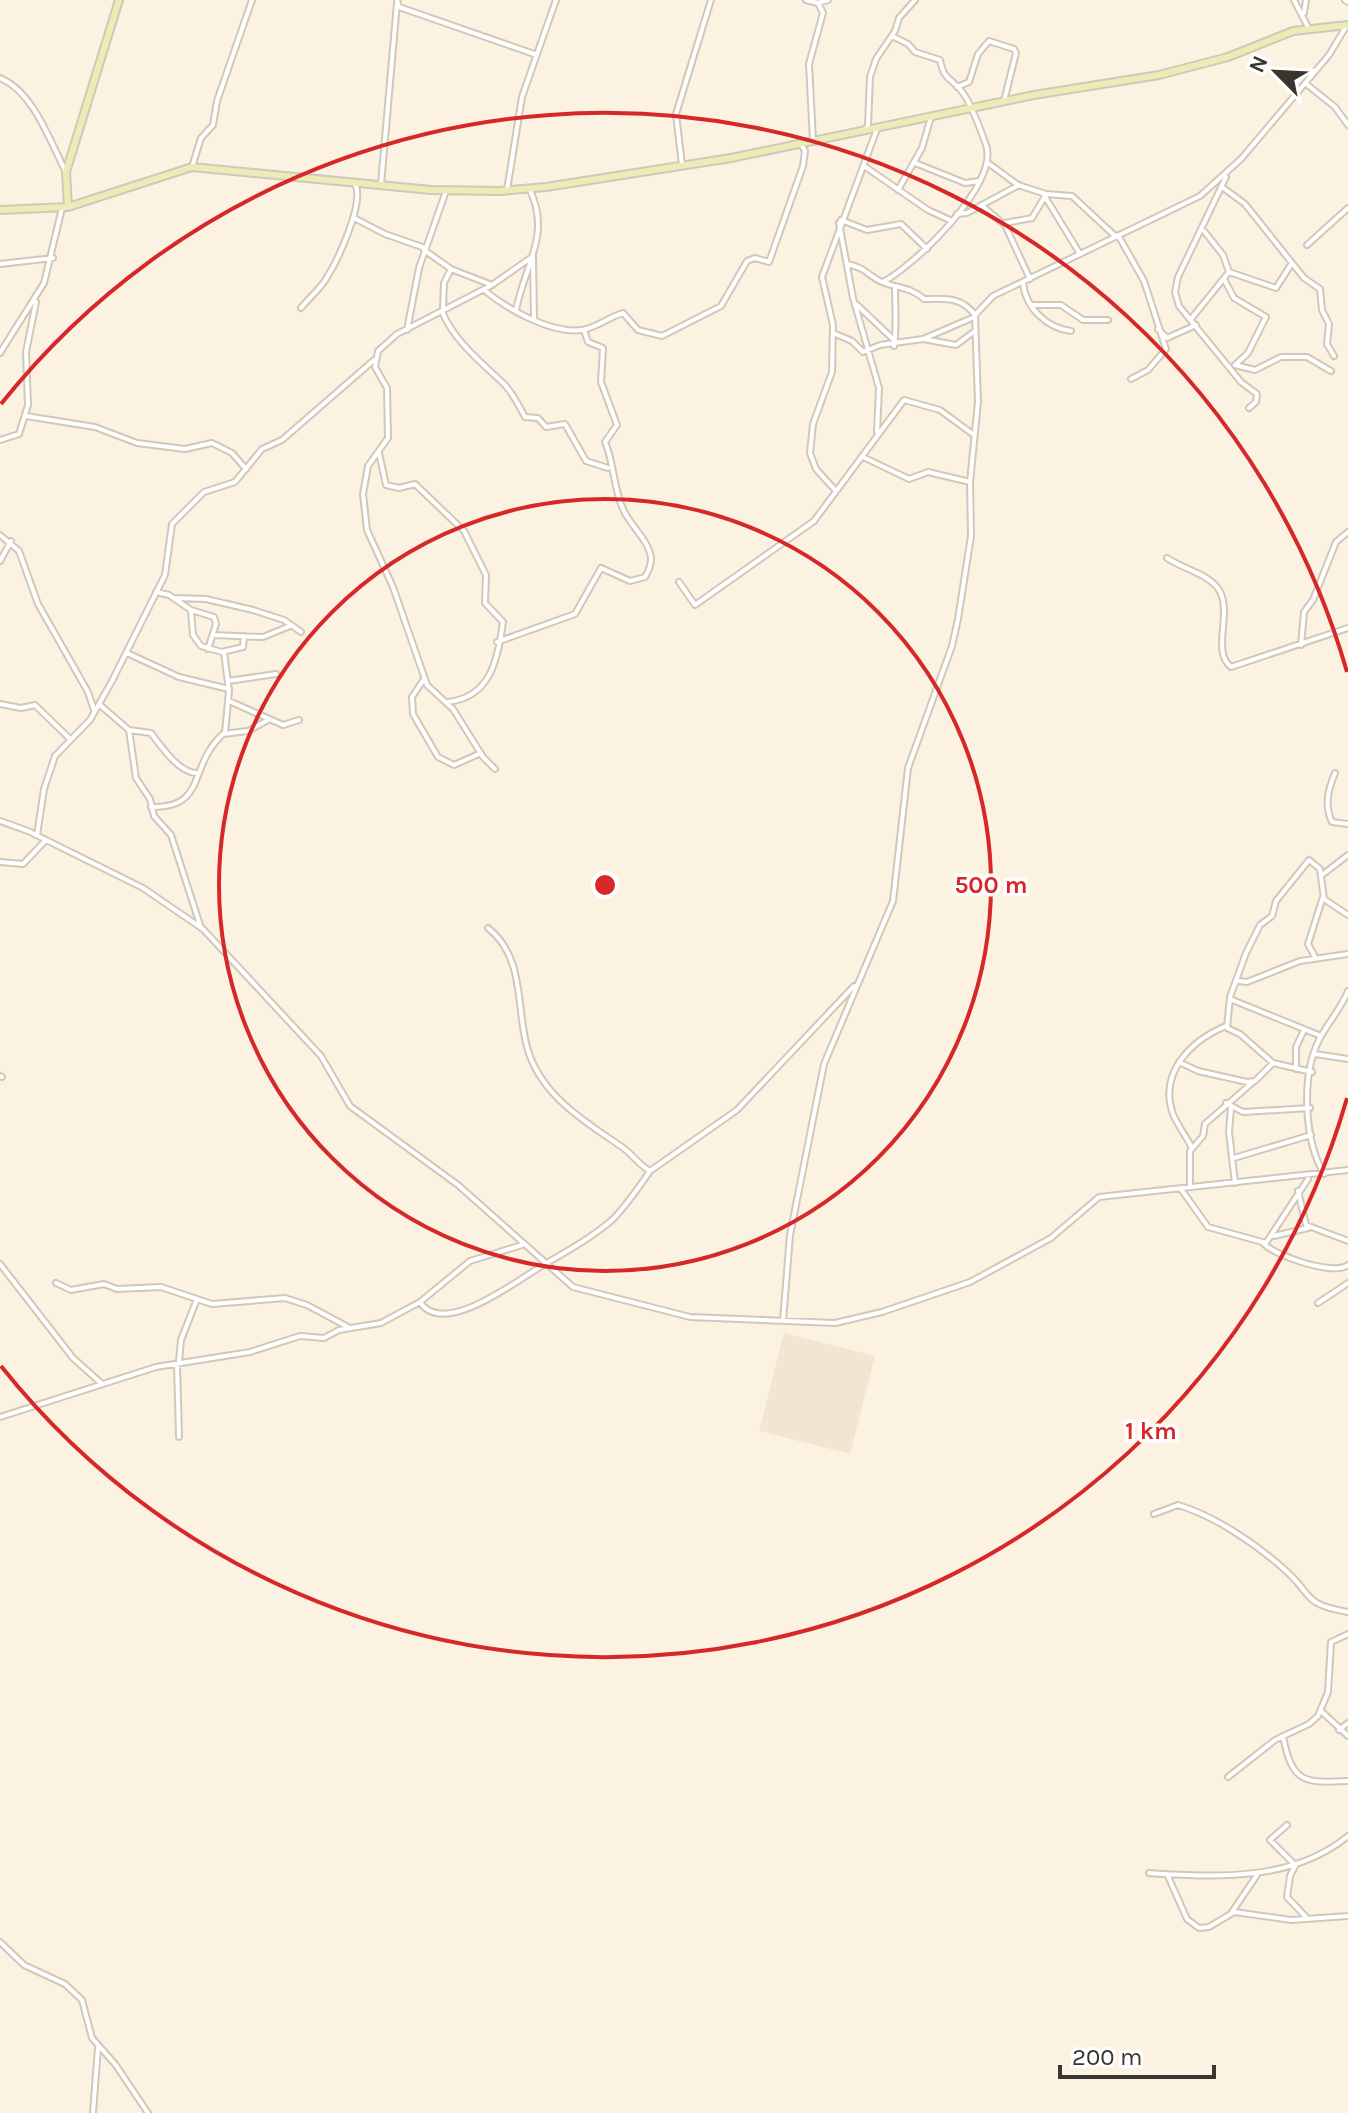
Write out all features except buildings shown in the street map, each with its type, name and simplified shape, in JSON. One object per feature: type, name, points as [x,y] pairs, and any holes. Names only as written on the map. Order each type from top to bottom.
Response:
[{"type":"street","points":[[0,440],[17,436],[26,416],[26,352],[36,299],[53,258],[65,208],[66,172],[119,0]]},
{"type":"street","points":[[192,167],[201,138],[213,125],[217,101],[252,0]]},
{"type":"street","points":[[507,190],[520,105],[556,0]]},
{"type":"street","points":[[682,165],[677,104],[711,0]]},
{"type":"street","points":[[806,0],[818,3],[828,0]]},
{"type":"street","points":[[865,129],[868,126],[870,77],[876,59],[892,36],[899,18],[907,13],[915,0]]},
{"type":"street","points":[[1294,0],[1309,29]]},
{"type":"street","points":[[1304,16],[1306,0]]},
{"type":"street","points":[[381,184],[397,2],[421,17],[537,55]]},
{"type":"street","points":[[813,141],[809,64],[823,13],[818,3]]},
{"type":"street","points":[[0,210],[65,208],[192,167],[446,191],[529,188],[801,144],[1004,101],[1170,73],[1228,57],[1280,34],[1348,25]]},
{"type":"street","points":[[833,333],[852,341],[861,352],[887,344],[923,339],[953,329],[975,316],[993,296],[1188,204],[1227,174],[1335,47],[1348,25]]},
{"type":"street","points":[[883,282],[927,249],[952,221],[988,163],[986,146],[969,109],[957,87],[941,72],[937,58],[915,52],[908,44],[892,36]]},
{"type":"street","points":[[957,87],[969,82],[981,49],[989,41],[997,41],[1016,53],[1004,101]]},
{"type":"street","points":[[0,78],[16,88],[43,125],[66,172]]},
{"type":"street","points":[[1305,83],[1335,107],[1348,125]]},
{"type":"street","points":[[898,190],[915,163],[931,117]]},
{"type":"street","points":[[836,491],[816,469],[810,453],[813,424],[832,372],[830,302],[822,277],[878,127]]},
{"type":"street","points":[[484,290],[516,310],[555,326],[584,330],[623,313],[638,330],[662,336],[721,306],[747,261],[755,258],[768,262],[773,257],[805,158],[801,144]]},
{"type":"street","points":[[915,163],[965,183],[979,181]]},
{"type":"street","points":[[988,163],[1019,185],[1044,194],[1072,196],[1116,236],[1144,281],[1166,351],[1148,370],[1131,379]]},
{"type":"street","points":[[864,166],[952,221]]},
{"type":"street","points":[[1227,174],[1175,285],[1176,299],[1241,382],[1257,394],[1256,402],[1249,408]]},
{"type":"street","points":[[301,308],[325,281],[353,218],[360,197],[353,182]]},
{"type":"street","points":[[957,214],[967,213],[1019,185]]},
{"type":"street","points":[[1222,187],[1245,204],[1304,278],[1322,292],[1322,310],[1329,324],[1327,344],[1334,356]]},
{"type":"street","points":[[516,310],[541,221],[529,188]]},
{"type":"street","points":[[407,330],[425,249],[446,191]]},
{"type":"street","points":[[1003,223],[1032,218],[1044,194]]},
{"type":"street","points":[[1044,194],[1080,254]]},
{"type":"street","points":[[981,205],[1003,223],[1030,279]]},
{"type":"street","points":[[1307,245],[1348,208]]},
{"type":"street","points":[[353,218],[425,249],[451,269],[492,285]]},
{"type":"street","points":[[840,222],[867,230],[901,224],[927,249]]},
{"type":"street","points":[[840,222],[855,303],[879,388],[877,432]]},
{"type":"street","points":[[1203,229],[1223,255],[1229,272]]},
{"type":"street","points":[[533,256],[534,319]]},
{"type":"street","points":[[37,835],[52,763],[100,705],[168,565],[172,524],[204,492],[235,482],[262,449],[282,440],[374,360],[385,343],[484,290],[533,256]]},
{"type":"street","points":[[0,264],[53,258]]},
{"type":"street","points":[[1229,272],[1276,288],[1292,262]]},
{"type":"street","points":[[783,1321],[790,1235],[819,1085],[856,984],[896,890],[908,768],[952,646],[967,571],[978,373],[975,316],[966,304],[946,297],[928,300],[915,291],[883,282],[868,270],[847,264]]},
{"type":"street","points":[[451,269],[443,286],[443,310],[449,327],[486,369],[508,388],[525,417],[538,418],[546,427],[565,424],[586,461],[609,469]]},
{"type":"street","points":[[1191,319],[1229,272]]},
{"type":"street","points":[[1224,279],[1234,298],[1266,317],[1248,353],[1235,365]]},
{"type":"street","points":[[1023,282],[1032,305],[1054,329],[1071,331]]},
{"type":"street","points":[[894,343],[895,286]]},
{"type":"street","points":[[1,349],[36,299]]},
{"type":"street","points":[[855,303],[894,343]]},
{"type":"street","points":[[1032,305],[1061,305],[1083,320],[1108,320]]},
{"type":"street","points":[[1158,329],[1167,338],[1196,325]]},
{"type":"street","points":[[497,642],[575,614],[601,568],[630,581],[647,574],[651,556],[624,512],[609,469],[605,442],[615,431],[617,420],[601,382],[603,348],[588,342],[584,330]]},
{"type":"street","points":[[923,339],[956,345],[975,331]]},
{"type":"street","points":[[1224,359],[1255,370],[1278,357],[1307,357],[1331,371]]},
{"type":"street","points":[[374,360],[387,388],[388,438],[368,466],[362,507],[367,530],[393,587],[424,679],[462,720],[481,753],[495,769]]},
{"type":"street","points":[[679,582],[695,605],[810,524],[863,457],[877,432],[908,399],[944,412],[974,435]]},
{"type":"street","points":[[26,416],[95,427],[137,443],[185,449],[212,443],[232,453],[246,469]]},
{"type":"street","points":[[379,453],[386,485],[399,488],[415,484],[464,531],[486,575],[485,603],[503,622],[493,672],[486,683],[468,698],[445,703]]},
{"type":"street","points":[[863,457],[909,479],[928,472],[970,482]]},
{"type":"street","points":[[1301,645],[1305,609],[1313,600],[1336,542],[1348,532]]},
{"type":"street","points":[[0,535],[11,541],[24,561],[38,604],[88,692],[95,713]]},
{"type":"street","points":[[0,561],[11,541]]},
{"type":"street","points":[[1167,558],[1201,574],[1220,590],[1225,616],[1223,654],[1229,666],[1348,628]]},
{"type":"street","points":[[156,592],[174,598],[223,602],[284,620],[301,632]]},
{"type":"street","points":[[174,598],[190,609],[214,617],[208,649]]},
{"type":"street","points":[[190,609],[194,639],[208,649],[224,652],[243,647],[244,636]]},
{"type":"street","points":[[213,635],[265,636],[290,626]]},
{"type":"street","points":[[126,652],[179,677],[229,689]]},
{"type":"street","points":[[151,807],[172,806],[182,802],[194,790],[196,773],[210,749],[225,733],[229,689],[224,652]]},
{"type":"street","points":[[228,681],[276,674]]},
{"type":"street","points":[[424,679],[412,697],[411,707],[438,757],[454,765],[481,753]]},
{"type":"street","points":[[229,701],[268,720],[287,725],[299,720]]},
{"type":"street","points":[[0,704],[21,708],[35,705],[70,739]]},
{"type":"street","points":[[100,705],[129,730],[151,733],[178,765],[187,772],[196,773]]},
{"type":"street","points":[[225,733],[254,729],[268,720]]},
{"type":"street","points":[[129,730],[136,778],[171,835],[201,928]]},
{"type":"street","points":[[1335,773],[1329,790],[1328,813],[1332,822],[1348,824]]},
{"type":"street","points":[[0,821],[37,835],[143,888],[201,928],[321,1056],[350,1106],[458,1185],[522,1245],[547,1262],[573,1287],[690,1317],[746,1322],[849,1321],[952,1289],[1037,1247],[1074,1222],[1099,1197],[1309,1177],[1348,1170]]},
{"type":"street","points":[[0,862],[23,864],[46,840]]},
{"type":"street","points":[[1322,875],[1348,855]]},
{"type":"street","points":[[1227,1026],[1230,999],[1244,957],[1259,927],[1272,916],[1276,901],[1309,860],[1314,862],[1322,875],[1323,895],[1308,944],[1315,957]]},
{"type":"street","points":[[1323,895],[1330,905],[1348,915]]},
{"type":"street","points":[[488,928],[502,941],[511,961],[523,1008],[527,1048],[543,1079],[578,1118],[623,1148],[650,1171]]},
{"type":"street","points":[[1238,981],[1247,982],[1315,957],[1348,954]]},
{"type":"street","points":[[420,1302],[429,1311],[438,1313],[465,1309],[574,1249],[616,1217],[650,1171],[737,1110],[856,984]]},
{"type":"street","points":[[1324,1174],[1314,1155],[1311,1135],[1312,1072],[1321,1036],[1348,991]]},
{"type":"street","points":[[1230,999],[1321,1036]]},
{"type":"street","points":[[1190,1187],[1192,1148],[1171,1106],[1171,1086],[1179,1062],[1198,1040],[1227,1026]]},
{"type":"street","points":[[1227,1026],[1273,1063],[1312,1072]]},
{"type":"street","points":[[1296,1069],[1296,1047],[1304,1030]]},
{"type":"street","points":[[1315,1054],[1348,1059]]},
{"type":"street","points":[[1179,1062],[1205,1073],[1254,1081]]},
{"type":"street","points":[[1192,1148],[1203,1136],[1208,1119],[1273,1063]]},
{"type":"street","points":[[1226,1103],[1231,1108],[1254,1112],[1310,1108]]},
{"type":"street","points":[[1231,1108],[1229,1132],[1235,1183]]},
{"type":"street","points":[[1234,1158],[1311,1135]]},
{"type":"street","points":[[1341,1172],[1348,1179]]},
{"type":"street","points":[[1272,1237],[1309,1177]]},
{"type":"street","points":[[1181,1189],[1208,1227],[1263,1243],[1282,1257],[1339,1269],[1348,1265]]},
{"type":"street","points":[[1298,1191],[1303,1222],[1309,1228],[1348,1241]]},
{"type":"street","points":[[1263,1243],[1272,1237],[1309,1228]]},
{"type":"street","points":[[0,1417],[178,1362],[250,1352],[300,1336],[324,1338],[350,1328],[391,1319],[420,1302],[470,1261],[522,1245]]},
{"type":"street","points":[[0,1264],[73,1358],[102,1384]]},
{"type":"street","points":[[56,1283],[71,1290],[104,1284],[117,1289],[161,1287],[212,1304],[285,1298],[307,1305],[350,1328]]},
{"type":"street","points":[[1318,1303],[1348,1283]]},
{"type":"street","points":[[179,1437],[178,1362],[181,1340],[197,1299]]},
{"type":"street","points":[[1154,1514],[1178,1505],[1203,1515],[1286,1570],[1309,1600],[1348,1612]]},
{"type":"street","points":[[1228,1777],[1283,1736],[1309,1724],[1321,1711],[1328,1692],[1331,1642],[1348,1634]]},
{"type":"street","points":[[1321,1711],[1348,1736]]},
{"type":"street","points":[[1339,1730],[1348,1723]]},
{"type":"street","points":[[1283,1736],[1286,1753],[1300,1777],[1314,1783],[1348,1781]]},
{"type":"street","points":[[1287,1825],[1270,1840],[1295,1862]]},
{"type":"street","points":[[1149,1873],[1257,1875],[1327,1851],[1348,1836]]},
{"type":"street","points":[[1295,1862],[1287,1897],[1308,1917]]},
{"type":"street","points":[[1167,1874],[1182,1910],[1195,1926],[1209,1927],[1232,1912],[1257,1875]]},
{"type":"street","points":[[1232,1912],[1288,1920],[1348,1916]]},
{"type":"street","points":[[0,1942],[24,1965],[65,1984],[82,2000],[92,2038],[98,2048],[108,2055],[148,2113]]},
{"type":"street","points":[[93,2113],[98,2048]]},
{"type":"shaded area","points":[[784,1333],[875,1356],[850,1454],[759,1431]]}]
